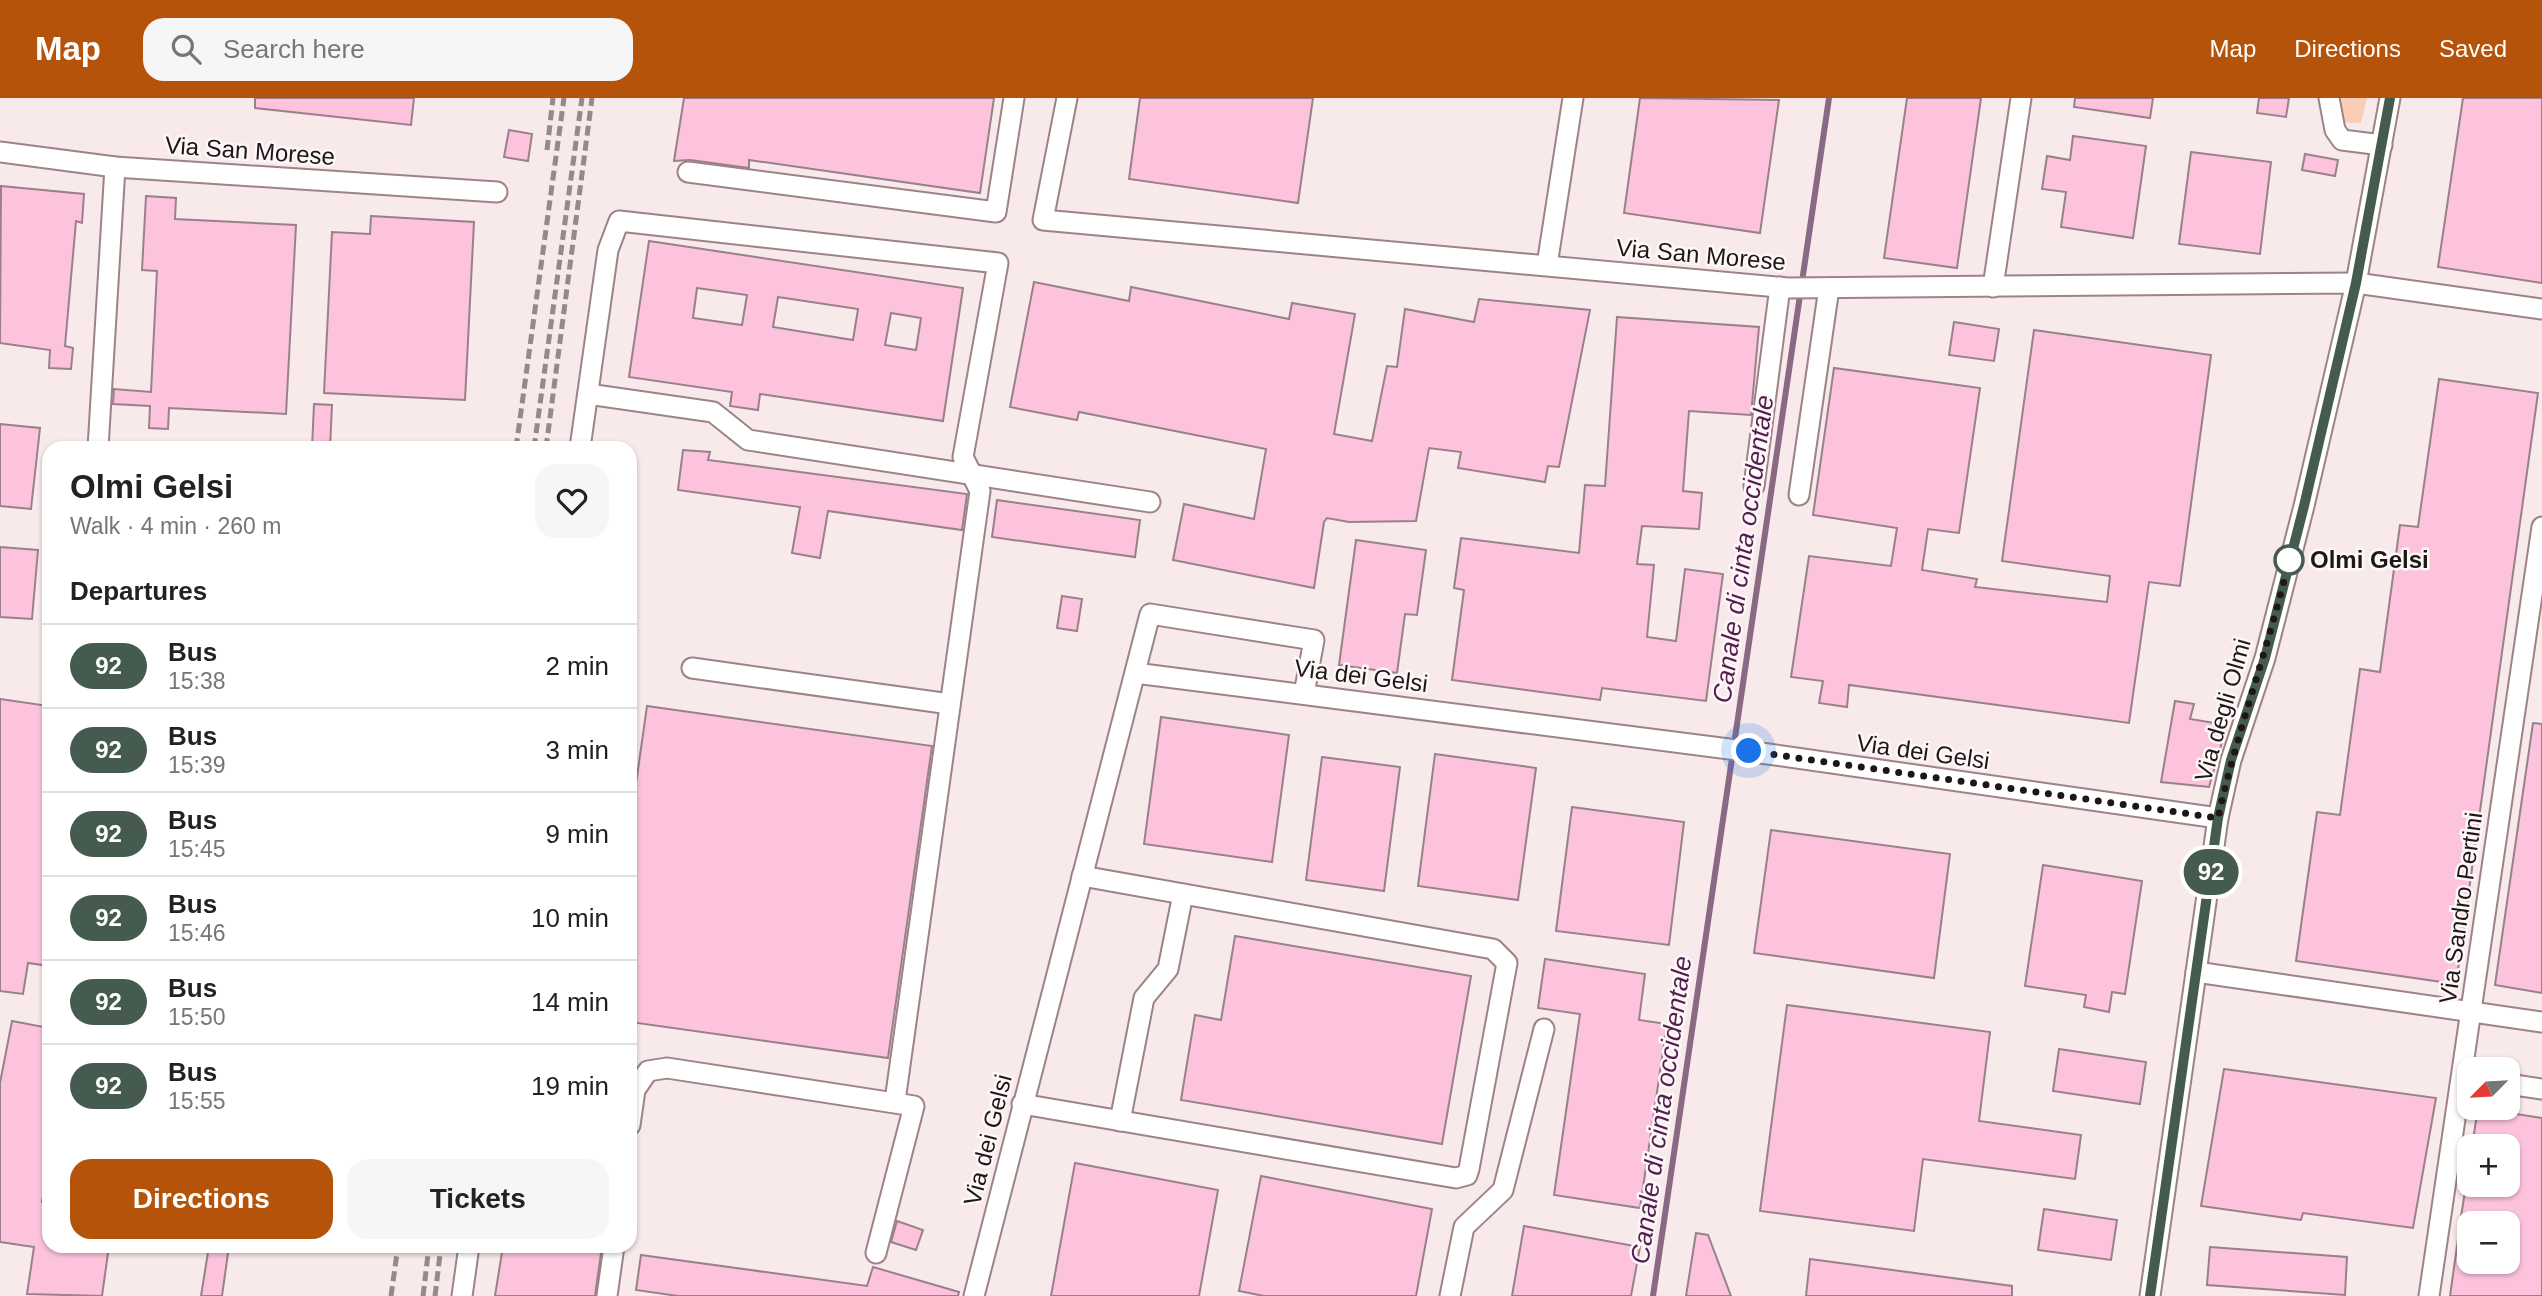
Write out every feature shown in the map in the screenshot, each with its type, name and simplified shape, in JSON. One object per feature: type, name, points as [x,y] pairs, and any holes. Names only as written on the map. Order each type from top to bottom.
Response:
[{"type":"street","points":[[688,172],[996,212],[1014,98]]},
{"type":"street","name":"Via San Morese","points":[[1067,98],[1043,220],[1784,287],[2356,283],[2542,309]]},
{"type":"street","points":[[1547,265],[1573,98]]},
{"type":"street","points":[[1993,287],[2021,98]]},
{"type":"street","points":[[2329,98],[2335,130],[2342,140],[2382,145]]},
{"type":"street","name":"Via degli Olmi","points":[[2150,1296],[2218,818],[2231,760],[2265,658],[2356,283],[2390,98]]},
{"type":"street","name":"Via San Morese","points":[[0,152],[115,167],[497,192]]},
{"type":"street","points":[[98,441],[115,167]]},
{"type":"street","points":[[581,441],[608,250],[620,222],[998,263],[963,457],[980,491],[895,1101]]},
{"type":"street","points":[[1754,486],[1784,287]]},
{"type":"street","points":[[1799,495],[1826,288]]},
{"type":"street","points":[[587,394],[713,412],[748,440],[1150,502]]},
{"type":"street","name":"Via Sandro Pertini","points":[[2467,1057],[2471,1011],[2542,527]]},
{"type":"street","points":[[1135,673],[1150,614],[1314,640],[1304,694]]},
{"type":"street","points":[[692,668],[950,704]]},
{"type":"street","name":"Via dei Gelsi","points":[[974,1296],[1135,673],[1768,754],[2218,818]]},
{"type":"street","points":[[1022,1104],[1456,1178],[1467,1175],[1469,1169],[1507,963],[1504,957],[1493,949],[1082,876]]},
{"type":"street","points":[[1120,1121],[1144,998],[1168,969],[1183,894]]},
{"type":"street","points":[[2196,972],[2542,1022]]},
{"type":"street","points":[[1450,1296],[1464,1227],[1503,1189],[1544,1029]]},
{"type":"street","points":[[637,1087],[648,1071],[667,1068],[914,1106],[876,1253]]},
{"type":"street","points":[[2520,1086],[2542,1089]]},
{"type":"street","name":"Via Sandro Pertini","points":[[2429,1296],[2458,1120]]},
{"type":"street","points":[[462,1296],[468,1253]]},
{"type":"street","points":[[607,1296],[613,1253]]},
{"type":"shaded area","points":[[0,98],[2542,98],[2542,1296],[0,1296]]},
{"type":"shaded area","points":[[2336,98],[2367,98],[2361,123],[2341,122]]},
{"type":"building","points":[[255,98],[414,98],[411,125],[255,108]]},
{"type":"building","points":[[684,98],[994,98],[980,193],[749,160],[749,168],[690,160],[674,161]]},
{"type":"building","points":[[1140,98],[1313,98],[1298,203],[1129,179]]},
{"type":"building","points":[[1640,98],[1779,100],[1760,233],[1624,213]]},
{"type":"building","points":[[1907,98],[1981,98],[1957,268],[1884,258]]},
{"type":"building","points":[[2075,98],[2153,98],[2150,118],[2074,107]]},
{"type":"building","points":[[2259,98],[2289,98],[2286,117],[2257,113]]},
{"type":"building","points":[[2463,98],[2542,98],[2542,283],[2438,267]]},
{"type":"building","points":[[509,130],[532,134],[528,161],[504,157]]},
{"type":"building","points":[[2073,136],[2146,146],[2133,238],[2061,227],[2066,192],[2042,189],[2047,156],[2070,160]]},
{"type":"building","points":[[2191,152],[2271,162],[2260,254],[2179,244]]},
{"type":"building","points":[[2305,154],[2338,160],[2335,176],[2302,170]]},
{"type":"building","points":[[1,186],[84,194],[82,223],[76,221],[65,346],[73,348],[71,369],[49,368],[50,350],[0,343]]},
{"type":"building","points":[[146,196],[176,198],[175,219],[296,225],[286,414],[169,408],[168,429],[149,428],[150,406],[113,404],[114,389],[151,392],[157,271],[142,270]]},
{"type":"building","points":[[371,216],[474,222],[465,400],[324,393],[332,232],[370,234]]},
{"type":"building","points":[[649,241],[963,288],[943,421],[760,394],[758,410],[730,406],[732,392],[629,377]],"holes":[[[697,288],[747,295],[742,325],[693,318]],[[778,297],[858,309],[853,340],[773,327]],[[891,313],[921,318],[916,350],[885,345]]]},
{"type":"building","points":[[1034,282],[1129,301],[1131,287],[1289,319],[1292,303],[1355,314],[1334,434],[1372,441],[1387,366],[1397,367],[1405,309],[1474,322],[1479,299],[1590,310],[1559,467],[1548,466],[1545,482],[1458,468],[1461,452],[1429,448],[1416,521],[1349,522],[1327,518],[1324,522],[1314,588],[1173,560],[1184,504],[1254,519],[1266,449],[1079,412],[1077,420],[1010,407]]},
{"type":"building","points":[[1617,317],[1759,327],[1751,415],[1689,411],[1683,491],[1702,493],[1699,529],[1642,526],[1637,564],[1654,565],[1647,637],[1676,641],[1685,569],[1723,574],[1706,701],[1602,688],[1600,700],[1452,680],[1464,590],[1454,588],[1461,538],[1579,553],[1585,485],[1605,486]]},
{"type":"building","points":[[1954,322],[1999,329],[1994,361],[1949,355]]},
{"type":"building","points":[[2034,330],[2211,355],[2180,586],[2149,582],[2129,723],[1849,685],[1847,707],[1819,703],[1823,681],[1791,677],[1809,556],[1891,566],[1897,528],[1813,515],[1834,368],[1980,388],[1959,533],[1928,529],[1922,570],[1977,579],[1975,587],[2107,602],[2110,576],[2002,561]]},
{"type":"building","points":[[2439,379],[2538,393],[2456,984],[2296,961],[2317,812],[2340,815],[2360,669],[2380,672],[2400,525],[2418,527]]},
{"type":"building","points":[[314,404],[332,405],[330,441],[312,441]]},
{"type":"building","points":[[0,424],[40,428],[31,509],[0,506]]},
{"type":"building","points":[[683,450],[710,452],[708,460],[967,494],[962,530],[828,511],[820,558],[792,553],[800,507],[678,490]]},
{"type":"building","points":[[997,500],[1140,520],[1135,557],[992,537]]},
{"type":"building","points":[[1356,540],[1426,550],[1417,615],[1405,614],[1397,673],[1339,665]]},
{"type":"building","points":[[0,547],[38,550],[32,619],[0,617]]},
{"type":"building","points":[[1062,596],[1082,599],[1077,631],[1057,628]]},
{"type":"building","points":[[0,699],[42,705],[42,965],[28,963],[23,994],[0,991]]},
{"type":"building","points":[[2175,701],[2194,704],[2190,719],[2227,725],[2209,787],[2161,782]]},
{"type":"building","points":[[647,706],[932,746],[888,1058],[637,1023],[637,777]]},
{"type":"building","points":[[1161,717],[1289,735],[1272,862],[1144,844]]},
{"type":"building","points":[[2533,723],[2542,724],[2542,993],[2495,985]]},
{"type":"building","points":[[1435,754],[1536,768],[1518,900],[1418,886]]},
{"type":"building","points":[[1322,757],[1400,767],[1384,891],[1306,880]]},
{"type":"building","points":[[1572,807],[1684,822],[1669,945],[1556,931]]},
{"type":"building","points":[[1771,830],[1950,854],[1934,978],[1754,953]]},
{"type":"building","points":[[2043,865],[2142,881],[2125,994],[2112,992],[2109,1012],[2084,1007],[2086,995],[2025,986]]},
{"type":"building","points":[[1235,936],[1471,976],[1442,1144],[1181,1100],[1195,1015],[1221,1020]]},
{"type":"building","points":[[1545,959],[1645,974],[1639,1020],[1667,1024],[1640,1208],[1554,1195],[1580,1014],[1538,1008]]},
{"type":"building","points":[[1787,1005],[1990,1032],[1979,1121],[2081,1135],[2075,1179],[1923,1159],[1914,1231],[1760,1211]]},
{"type":"building","points":[[12,1021],[42,1027],[42,1253],[108,1253],[102,1296],[27,1294],[34,1247],[0,1242],[0,1083]]},
{"type":"building","points":[[2059,1049],[2146,1062],[2140,1104],[2053,1091]]},
{"type":"building","points":[[2224,1069],[2436,1098],[2413,1228],[2303,1213],[2301,1220],[2201,1206]]},
{"type":"building","points":[[2520,1115],[2542,1118],[2542,1296],[2450,1296],[2457,1246],[2457,1274],[2520,1274],[2520,1211],[2462,1211],[2464,1197],[2520,1197],[2520,1134],[2474,1134],[2476,1120],[2520,1120]]},
{"type":"building","points":[[1075,1163],[1218,1190],[1199,1296],[1051,1296]]},
{"type":"building","points":[[1261,1176],[1432,1209],[1416,1296],[1264,1296],[1239,1291]]},
{"type":"building","points":[[2044,1209],[2117,1220],[2111,1260],[2038,1250]]},
{"type":"building","points":[[897,1221],[923,1230],[916,1250],[891,1242]]},
{"type":"building","points":[[1524,1226],[1640,1247],[1631,1296],[1512,1296]]},
{"type":"building","points":[[1696,1233],[1708,1235],[1731,1296],[1686,1296]]},
{"type":"building","points":[[2210,1247],[2347,1257],[2345,1295],[2207,1285]]},
{"type":"building","points":[[208,1253],[228,1253],[222,1296],[201,1296]]},
{"type":"building","points":[[502,1253],[601,1253],[595,1296],[495,1296]]},
{"type":"building","points":[[641,1255],[867,1286],[873,1267],[959,1292],[958,1296],[678,1296],[636,1290]]},
{"type":"building","points":[[1810,1259],[2012,1286],[2012,1296],[1806,1296]]},
{"type":"waterway","name":"Canale di cinta occidentale","points":[[1653,1296],[1829,98]]},
{"type":"railway","points":[[547,150],[553,98]]},
{"type":"railway","points":[[517,441],[564,98]]},
{"type":"railway","points":[[535,441],[582,98]]},
{"type":"railway","points":[[547,441],[592,98]]},
{"type":"railway","points":[[391,1296],[397,1253]]},
{"type":"railway","points":[[423,1296],[428,1253]]},
{"type":"railway","points":[[435,1296],[440,1253]]},
{"type":"bus line","name":"92","points":[[2150,1296],[2218,818],[2231,760],[2265,658],[2304,506],[2356,283],[2390,98]]},
{"type":"place","name":"Olmi Gelsi","points":[[2289,560]]},
{"type":"route","points":[[1749,751],[2218,818],[2231,760],[2265,658],[2289,560]]}]
